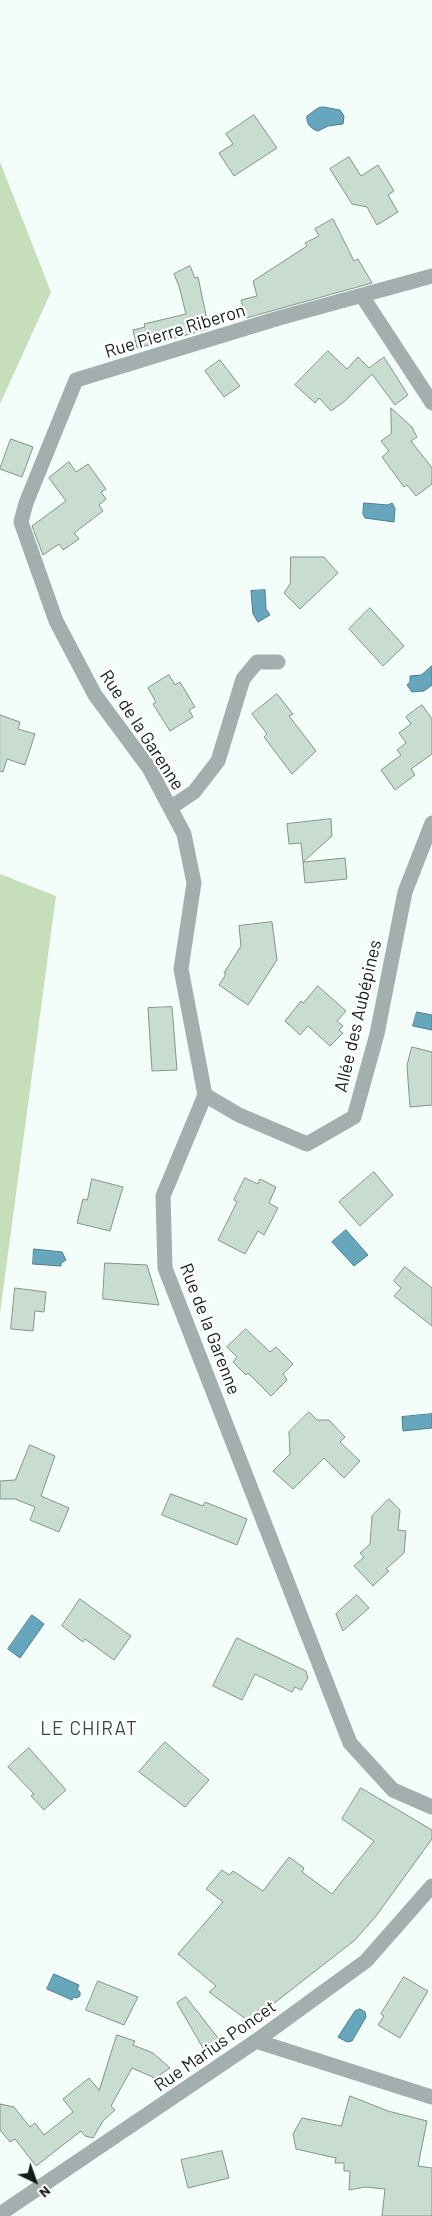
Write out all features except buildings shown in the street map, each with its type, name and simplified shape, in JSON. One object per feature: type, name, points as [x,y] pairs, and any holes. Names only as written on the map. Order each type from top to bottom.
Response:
[{"type":"street","name":"Rue Pierre Riberon","points":[[20,522],[76,380],[279,318],[432,276]]},
{"type":"street","points":[[362,296],[432,403]]},
{"type":"street","name":"Rue de la Garenne","points":[[20,522],[56,621],[95,695],[149,768],[184,834],[194,883],[181,969],[205,1095],[163,1196],[165,1268],[350,1743],[393,1790],[432,1808]]},
{"type":"street","points":[[170,808],[194,792],[218,761],[243,678],[257,662],[278,662]]},
{"type":"street","name":"Allée des Aubépines","points":[[205,1095],[239,1115],[307,1144],[354,1117],[376,1034],[405,892],[432,822]]},
{"type":"street","name":"Rue Marius Poncet","points":[[0,2214],[256,2042],[366,1961],[432,1886]]},
{"type":"street","points":[[256,2042],[432,2097]]},
{"type":"green space","points":[[0,162],[51,292],[0,404]]},
{"type":"green space","points":[[0,874],[56,896],[0,1313]]},
{"type":"water","points":[[318,108],[340,110],[344,116],[343,124],[328,126],[318,131],[311,127],[308,124],[307,116]]},
{"type":"water","points":[[364,503],[388,505],[392,503],[395,508],[394,522],[365,518],[363,514]]},
{"type":"water","points":[[265,590],[266,609],[270,615],[258,622],[253,614],[251,591]]},
{"type":"water","points":[[432,666],[432,685],[424,691],[412,692],[407,685],[410,682],[410,676],[421,675]]},
{"type":"water","points":[[417,1012],[432,1015],[432,1030],[413,1026]]},
{"type":"water","points":[[346,1230],[368,1255],[354,1266],[332,1242]]},
{"type":"water","points":[[34,1249],[62,1252],[66,1260],[61,1263],[61,1266],[33,1264]]},
{"type":"water","points":[[432,1414],[432,1428],[403,1431],[402,1417]]},
{"type":"water","points":[[32,1615],[44,1624],[20,1658],[8,1649]]},
{"type":"water","points":[[54,1974],[79,1985],[77,1990],[80,1992],[80,1996],[77,1998],[73,1997],[72,2000],[47,1989]]},
{"type":"water","points":[[360,2009],[365,2012],[366,2017],[352,2041],[347,2042],[338,2037],[355,2011]]},
{"type":"district","name":"LE CHIRAT","points":[[89,1729]]}]
